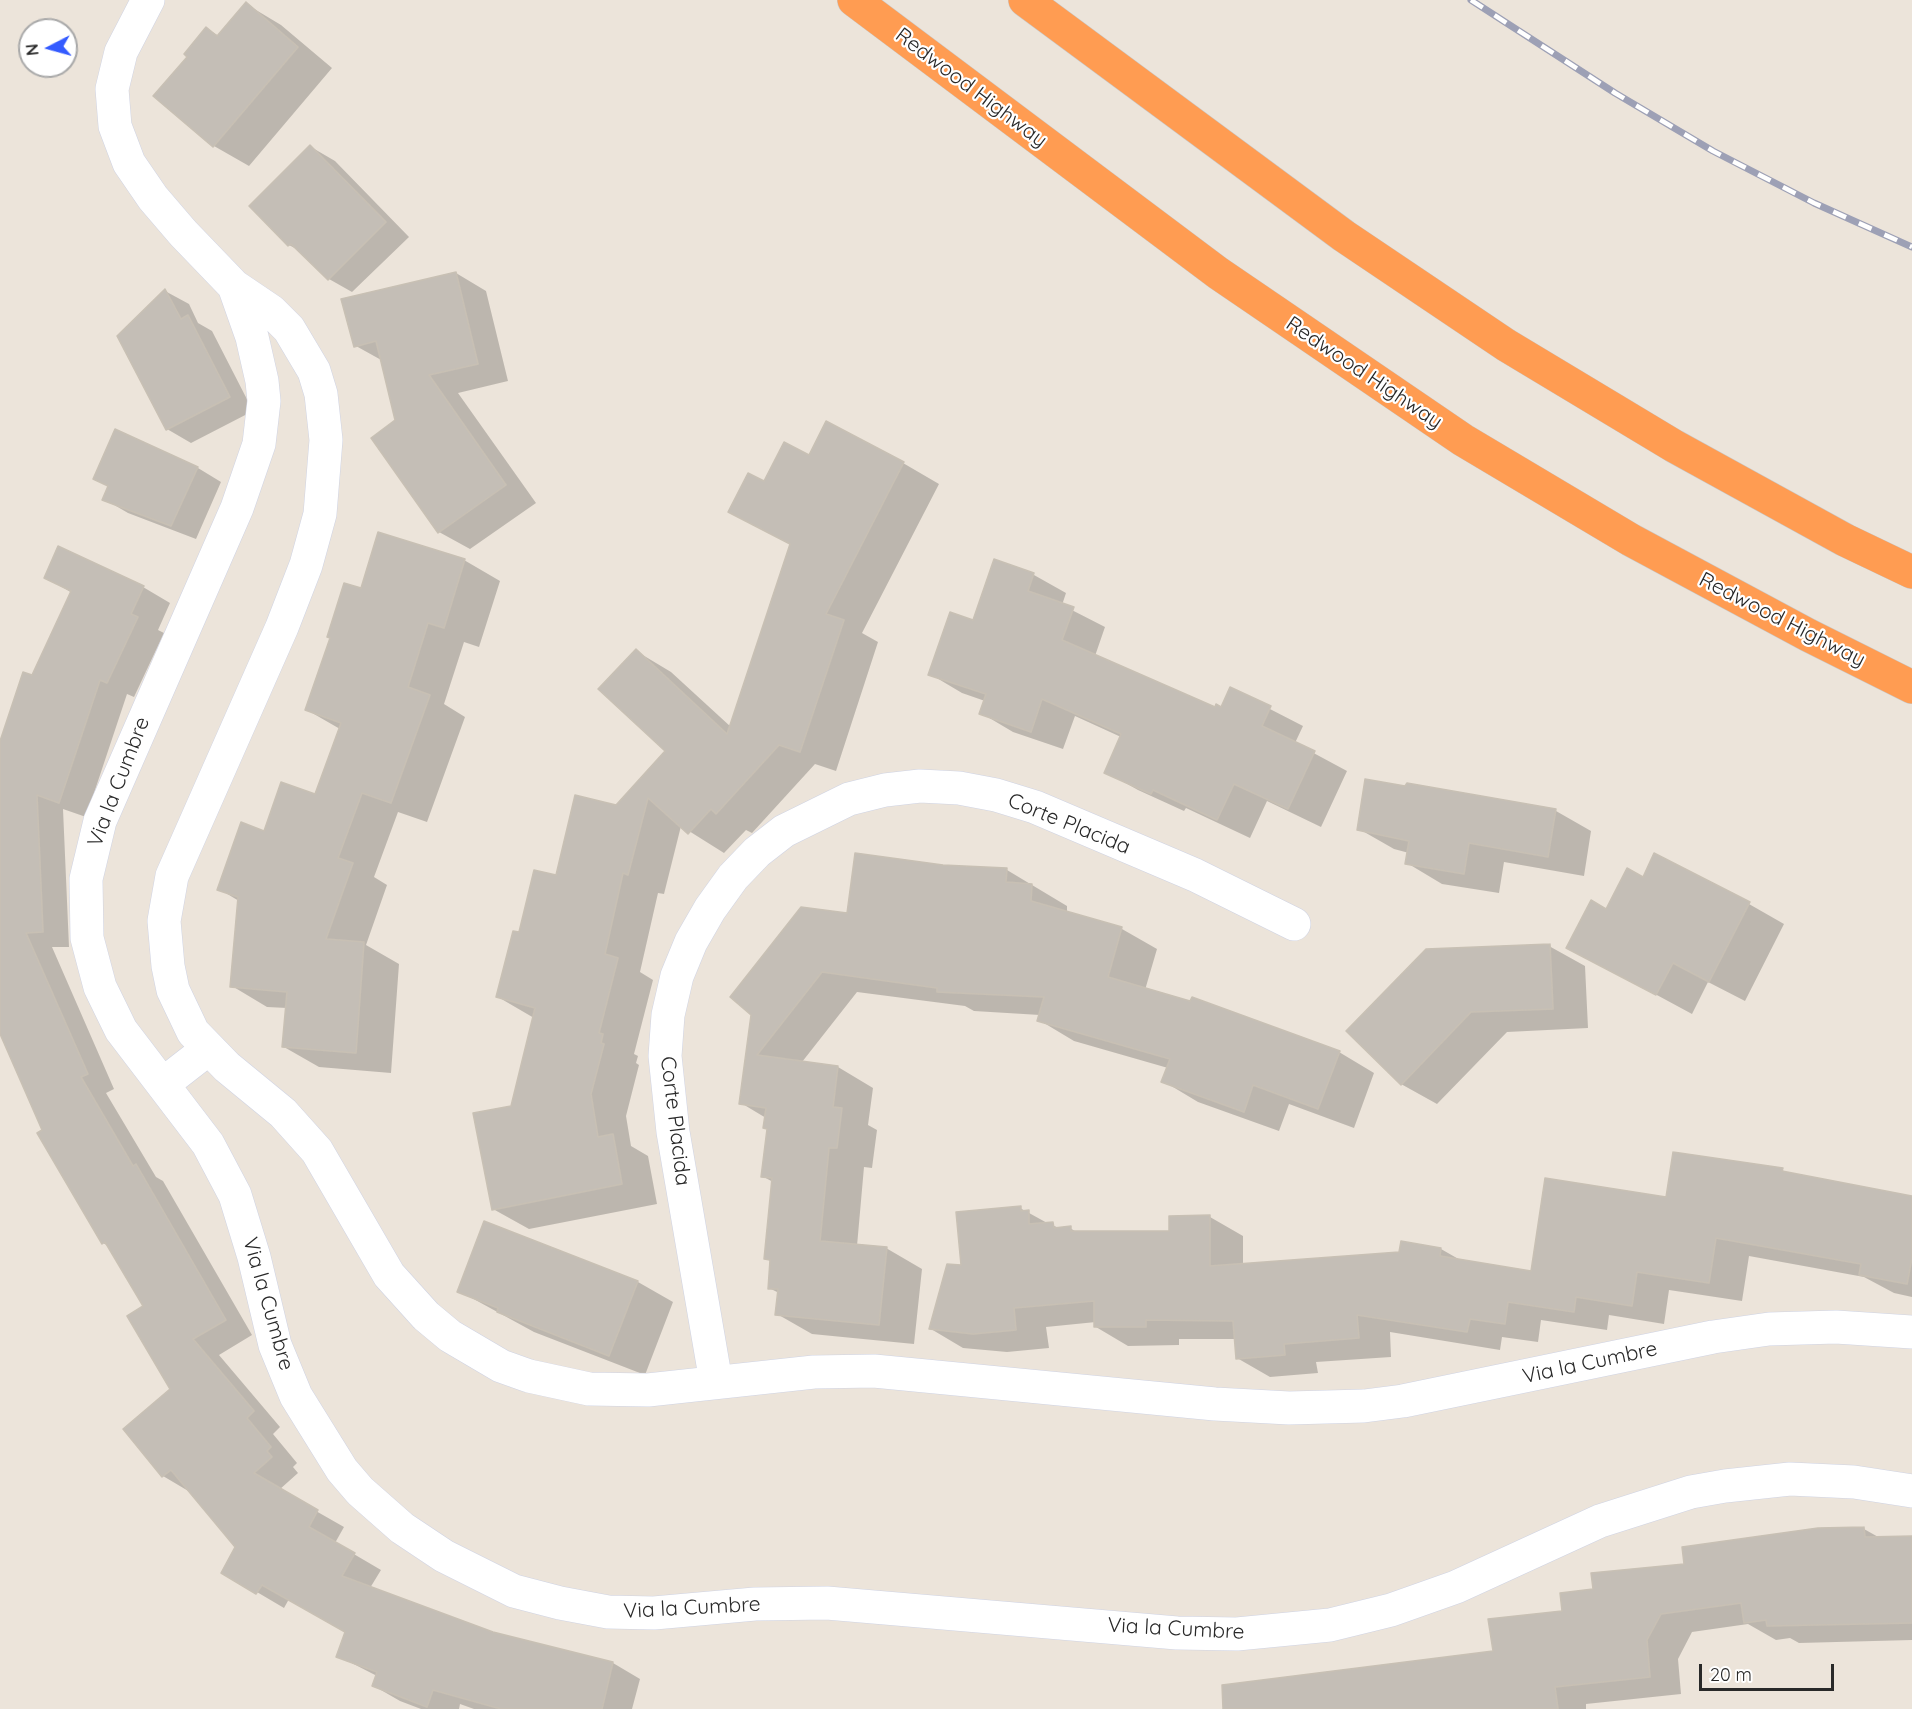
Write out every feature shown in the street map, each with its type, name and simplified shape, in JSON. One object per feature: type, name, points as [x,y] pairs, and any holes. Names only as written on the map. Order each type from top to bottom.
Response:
[{"type":"highway","name":"Redwood Highway","points":[[854,0],[1218,273],[1464,440],[1641,546],[1808,635],[1912,687]]},
{"type":"highway","points":[[1026,0],[1334,229],[1497,339],[1674,446],[1845,540],[1912,572]]},
{"type":"street","name":"Via la Cumbre","points":[[148,0],[121,52],[112,89],[115,126],[129,162],[153,198],[234,286],[271,311],[303,350],[314,370],[325,418],[326,466],[318,525],[306,565],[274,646],[181,852],[166,898],[165,944],[173,990],[193,1032],[208,1049],[283,1113],[317,1151],[389,1275],[426,1316],[450,1336],[501,1366],[548,1381],[589,1389],[648,1390],[814,1372],[874,1371],[1215,1404],[1326,1408],[1364,1406],[1443,1394],[1740,1332],[1836,1327],[1912,1332]]},
{"type":"street","name":"Via la Cumbre","points":[[234,286],[252,337],[262,381],[264,401],[259,444],[237,508],[108,800],[92,849],[86,879],[87,938],[100,987],[121,1030],[208,1144],[235,1195],[254,1257],[267,1317],[285,1370],[310,1421],[342,1470],[388,1516],[444,1556],[514,1591],[608,1612],[642,1613],[755,1604],[826,1603],[1177,1633],[1237,1634],[1298,1630],[1359,1619],[1424,1599],[1600,1521],[1691,1492],[1790,1479],[1854,1482],[1912,1491]]},
{"type":"street","name":"Corte Placida","points":[[716,1382],[671,1122],[665,1056],[666,1035],[677,976],[691,942],[716,901],[757,852],[784,831],[849,799],[885,790],[920,786],[959,788],[996,795],[1035,807],[1196,875],[1294,924]]},
{"type":"street","points":[[163,1084],[208,1049]]},
{"type":"building","points":[[246,2],[298,47],[213,147],[153,96],[187,57],[184,54],[206,27],[217,36]]},
{"type":"building","points":[[310,145],[386,222],[328,280],[291,244],[288,246],[249,206]]},
{"type":"building","points":[[456,272],[478,364],[429,375],[506,485],[438,533],[371,438],[395,420],[376,341],[354,347],[341,299]]},
{"type":"building","points":[[165,289],[181,319],[188,315],[230,397],[166,430],[117,336]]},
{"type":"building","points":[[826,421],[904,462],[826,614],[844,620],[800,752],[779,745],[716,814],[711,809],[688,834],[648,798],[628,875],[623,873],[605,954],[618,958],[599,1033],[603,1034],[601,1043],[604,1044],[591,1094],[598,1137],[613,1134],[622,1184],[492,1210],[473,1113],[511,1106],[535,1008],[496,997],[513,931],[519,932],[534,870],[556,875],[575,795],[616,805],[665,751],[598,689],[636,649],[727,734],[790,544],[728,512],[748,473],[764,481],[784,442],[809,455]]},
{"type":"building","points":[[115,429],[198,467],[171,526],[102,500],[108,486],[93,479]]},
{"type":"building","points":[[378,532],[465,559],[444,628],[428,623],[408,687],[430,695],[391,803],[362,793],[338,858],[353,863],[326,939],[364,942],[356,1053],[282,1047],[287,992],[230,987],[238,897],[217,890],[241,822],[264,831],[281,782],[315,794],[341,723],[305,710],[330,638],[327,637],[344,583],[361,588]]},
{"type":"building","points":[[58,546],[144,586],[131,614],[138,617],[107,683],[100,680],[59,803],[37,795],[43,932],[26,933],[88,1074],[81,1077],[133,1166],[136,1164],[226,1320],[193,1339],[254,1411],[247,1418],[271,1447],[267,1451],[272,1457],[254,1473],[318,1510],[309,1527],[355,1553],[342,1576],[493,1632],[613,1662],[602,1709],[501,1709],[433,1690],[427,1707],[372,1686],[377,1672],[336,1657],[345,1632],[262,1585],[256,1594],[221,1573],[235,1547],[171,1470],[162,1477],[123,1429],[170,1389],[127,1316],[143,1306],[105,1242],[102,1244],[37,1133],[42,1130],[0,1034],[0,741],[23,672],[32,675],[71,591],[44,578]]},
{"type":"building","points":[[994,559],[1034,573],[1028,591],[1074,607],[1062,640],[1215,707],[1216,704],[1221,707],[1230,687],[1271,706],[1262,726],[1315,751],[1288,809],[1234,784],[1217,820],[1153,790],[1151,794],[1104,773],[1121,734],[1042,699],[1031,732],[979,714],[986,694],[928,675],[950,612],[973,620]]},
{"type":"building","points":[[1365,779],[1405,786],[1407,783],[1556,809],[1548,857],[1469,843],[1464,874],[1405,864],[1409,841],[1357,830]]},
{"type":"building","points":[[855,853],[943,865],[1007,868],[1006,882],[1032,884],[1031,901],[1122,927],[1108,977],[1190,1001],[1192,997],[1340,1051],[1318,1109],[1253,1085],[1244,1112],[1161,1082],[1170,1059],[1037,1021],[1044,997],[937,992],[937,988],[822,972],[757,1055],[838,1066],[833,1107],[842,1108],[837,1148],[829,1148],[820,1241],[887,1247],[879,1325],[775,1315],[778,1289],[768,1289],[770,1260],[764,1259],[772,1178],[761,1177],[767,1129],[763,1128],[766,1108],[739,1104],[751,1015],[730,997],[801,907],[847,913]]},
{"type":"building","points":[[1654,853],[1750,902],[1709,982],[1673,963],[1656,995],[1566,948],[1591,900],[1606,909],[1627,868],[1643,877]]},
{"type":"building","points":[[1550,944],[1553,1009],[1471,1012],[1401,1085],[1346,1031],[1426,949]]},
{"type":"building","points":[[1673,1152],[1783,1168],[1782,1171],[1912,1196],[1912,1258],[1907,1284],[1859,1275],[1861,1264],[1716,1238],[1709,1283],[1637,1272],[1632,1306],[1576,1297],[1574,1312],[1508,1302],[1505,1324],[1470,1319],[1467,1332],[1357,1315],[1359,1338],[1284,1344],[1285,1355],[1236,1359],[1233,1321],[1146,1320],[1146,1327],[1094,1327],[1094,1301],[1014,1308],[1016,1330],[973,1334],[929,1329],[947,1264],[961,1265],[956,1212],[1021,1206],[1021,1211],[1029,1210],[1029,1224],[1053,1222],[1054,1228],[1071,1226],[1071,1231],[1169,1231],[1169,1216],[1210,1215],[1210,1266],[1399,1252],[1401,1241],[1441,1248],[1440,1256],[1531,1271],[1545,1178],[1666,1197]]},
{"type":"building","points":[[484,1221],[638,1281],[609,1356],[497,1312],[498,1308],[457,1292]]},
{"type":"building","points":[[1864,1527],[1865,1537],[1912,1536],[1912,1623],[1767,1626],[1766,1620],[1744,1623],[1741,1603],[1661,1614],[1647,1640],[1650,1677],[1555,1687],[1558,1709],[1223,1709],[1222,1685],[1493,1651],[1488,1619],[1562,1611],[1560,1593],[1593,1589],[1591,1573],[1684,1564],[1682,1547],[1818,1528]]},
{"type":"railway","points":[[1471,0],[1615,93],[1713,151],[1814,203],[1912,247]]}]
